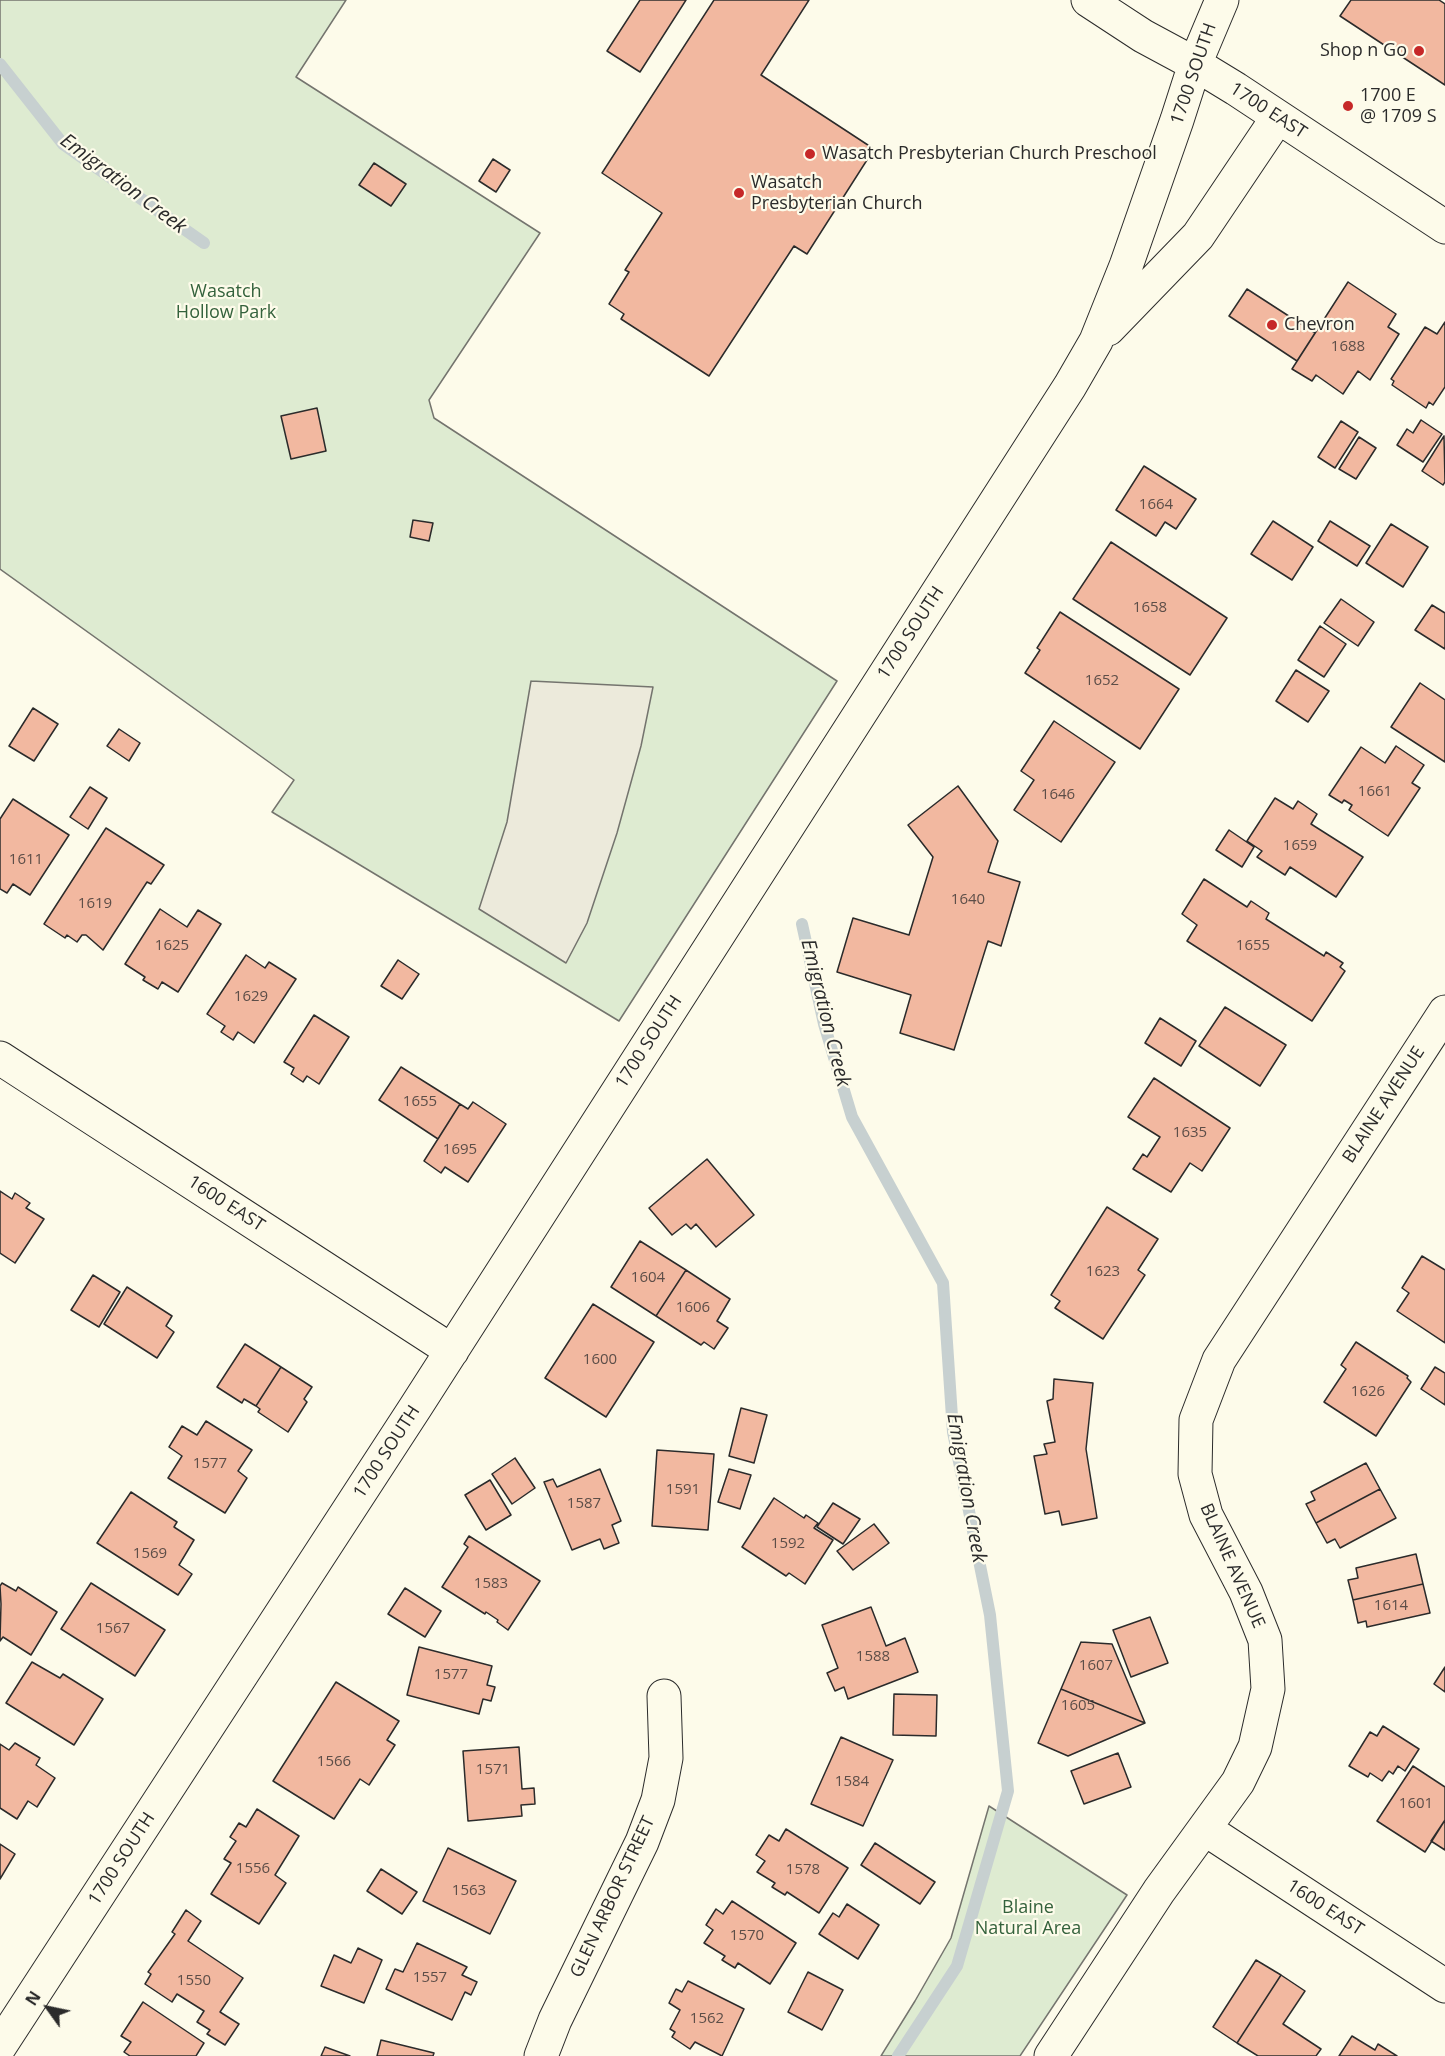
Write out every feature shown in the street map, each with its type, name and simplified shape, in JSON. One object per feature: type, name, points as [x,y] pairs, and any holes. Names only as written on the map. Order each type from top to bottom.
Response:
[{"type":"street","name":"1700 EAST","points":[[1088,0],[1143,36],[1195,64],[1445,226]]},
{"type":"street","name":"1700 SOUTH","points":[[0,2046],[452,1351],[1070,386],[1096,341],[1126,266],[1195,64],[1222,0]]},
{"type":"street","points":[[1096,341],[1198,236],[1278,117]]},
{"type":"street","name":"BLAINE AVENUE","points":[[1051,2056],[1159,1891],[1238,1782],[1255,1747],[1268,1689],[1265,1640],[1246,1592],[1206,1515],[1195,1474],[1197,1420],[1219,1360],[1445,1012]]},
{"type":"street","name":"1600 EAST","points":[[0,1058],[452,1351]]},
{"type":"street","name":"GLEN ARBOR STREET","points":[[541,2056],[555,2020],[642,1842],[658,1800],[666,1758],[664,1696]]},
{"type":"street","name":"1600 EAST","points":[[1205,1829],[1445,1986]]},
{"type":"green space","name":"Wasatch Hollow Park","points":[[0,0],[346,0],[296,77],[540,233],[429,400],[434,418],[837,681],[619,1021],[272,812],[294,780],[0,569]]},
{"type":"green space","name":"Blaine Natural Area","points":[[989,1806],[1127,1895],[1020,2056],[881,2056],[951,1938]]},
{"type":"shaded area","points":[[531,681],[653,687],[641,746],[617,833],[587,923],[566,963],[479,909],[507,822]]},
{"type":"building","points":[[640,0],[686,0],[640,72],[607,51]]},
{"type":"building","name":"Wasatch Presbyterian Church","points":[[714,0],[809,0],[761,75],[874,149],[807,254],[794,246],[709,376],[621,319],[624,314],[609,304],[629,272],[625,270],[662,213],[602,173]]},
{"type":"building","name":"Shop n Go","points":[[1351,0],[1439,0],[1445,4],[1445,85],[1340,16]]},
{"type":"building","points":[[493,159],[510,170],[496,192],[479,181]]},
{"type":"building","points":[[374,163],[406,184],[391,206],[359,185]]},
{"type":"building","points":[[1348,282],[1396,314],[1388,327],[1399,334],[1370,380],[1358,371],[1343,394],[1316,375],[1312,381],[1292,369]]},
{"type":"building","name":"Chevron","points":[[1247,289],[1315,333],[1297,361],[1229,316]]},
{"type":"building","points":[[1445,322],[1445,387],[1433,405],[1429,402],[1426,408],[1392,385],[1394,381],[1391,379],[1425,327],[1437,334]]},
{"type":"building","points":[[317,408],[326,451],[291,459],[281,416]]},
{"type":"building","points":[[1421,420],[1442,434],[1423,462],[1397,445],[1407,429],[1413,433]]},
{"type":"building","points":[[1341,421],[1358,432],[1335,468],[1318,457]]},
{"type":"building","points":[[1444,436],[1445,482],[1443,485],[1422,471]]},
{"type":"building","points":[[1359,437],[1376,448],[1356,479],[1339,469]]},
{"type":"building","points":[[1144,466],[1196,499],[1176,529],[1165,522],[1156,536],[1116,510]]},
{"type":"building","points":[[413,520],[433,523],[429,541],[410,537]]},
{"type":"building","points":[[1273,521],[1313,547],[1292,580],[1251,554]]},
{"type":"building","points":[[1330,521],[1370,546],[1357,566],[1318,541]]},
{"type":"building","points":[[1391,524],[1428,547],[1403,587],[1366,563]]},
{"type":"building","points":[[1111,542],[1227,618],[1190,675],[1073,599]]},
{"type":"building","points":[[1341,599],[1374,622],[1358,646],[1324,623]]},
{"type":"building","points":[[1432,605],[1445,613],[1445,649],[1415,630]]},
{"type":"building","points":[[1060,612],[1179,689],[1140,749],[1025,673],[1040,650],[1037,648]]},
{"type":"building","points":[[1320,626],[1346,644],[1324,677],[1298,660]]},
{"type":"building","points":[[1296,670],[1329,691],[1308,722],[1276,701]]},
{"type":"building","points":[[1420,683],[1445,700],[1445,762],[1391,727]]},
{"type":"building","points":[[33,708],[58,724],[34,761],[9,746]]},
{"type":"building","points":[[1054,721],[1115,762],[1061,842],[1014,810],[1034,780],[1021,771]]},
{"type":"building","points":[[119,729],[140,743],[129,761],[107,746]]},
{"type":"building","points":[[1396,746],[1424,765],[1412,783],[1420,788],[1388,836],[1349,810],[1352,805],[1344,800],[1342,803],[1329,795],[1361,747],[1385,763]]},
{"type":"building","points":[[958,786],[998,841],[988,872],[1020,882],[1001,946],[988,941],[954,1050],[900,1033],[911,995],[837,972],[853,918],[909,935],[933,857],[908,825]]},
{"type":"building","points":[[90,787],[107,798],[88,829],[70,817]]},
{"type":"building","points":[[1275,798],[1293,809],[1298,801],[1317,814],[1311,824],[1363,857],[1336,897],[1290,867],[1285,875],[1257,857],[1262,851],[1247,841]]},
{"type":"building","points":[[13,799],[69,835],[30,895],[13,884],[7,893],[0,889],[0,819]]},
{"type":"building","points":[[106,828],[164,865],[151,884],[147,882],[103,950],[86,935],[82,935],[77,942],[67,935],[65,938],[44,924]]},
{"type":"building","points":[[1229,830],[1254,847],[1242,867],[1216,850]]},
{"type":"building","points":[[1204,879],[1247,907],[1251,901],[1269,913],[1266,919],[1324,956],[1326,952],[1343,963],[1340,967],[1345,971],[1312,1021],[1187,941],[1197,925],[1182,914]]},
{"type":"building","points":[[160,909],[187,927],[198,910],[221,924],[178,992],[162,982],[158,989],[143,980],[145,977],[125,964]]},
{"type":"building","points":[[246,955],[265,968],[269,962],[296,979],[254,1043],[238,1032],[233,1040],[221,1032],[225,1026],[207,1014]]},
{"type":"building","points":[[398,960],[419,974],[402,999],[381,986]]},
{"type":"building","points":[[1225,1007],[1286,1045],[1260,1086],[1199,1046]]},
{"type":"building","points":[[314,1015],[349,1037],[319,1084],[307,1076],[303,1082],[291,1074],[294,1068],[284,1062]]},
{"type":"building","points":[[1160,1018],[1196,1041],[1181,1066],[1145,1043]]},
{"type":"building","points":[[401,1067],[460,1104],[438,1139],[379,1100]]},
{"type":"building","points":[[1154,1078],[1230,1128],[1202,1171],[1190,1163],[1171,1192],[1133,1169],[1143,1154],[1147,1157],[1160,1137],[1128,1117]]},
{"type":"building","points":[[473,1102],[506,1124],[468,1182],[445,1167],[441,1173],[424,1161],[460,1104],[468,1109]]},
{"type":"building","points":[[707,1159],[754,1215],[716,1247],[696,1224],[691,1229],[686,1224],[672,1235],[649,1208]]},
{"type":"building","points":[[0,1191],[12,1199],[15,1193],[30,1203],[26,1208],[44,1219],[15,1263],[0,1253]]},
{"type":"building","points":[[1107,1207],[1158,1239],[1138,1270],[1145,1275],[1103,1339],[1055,1308],[1060,1301],[1051,1295]]},
{"type":"building","points":[[640,1241],[686,1270],[656,1316],[611,1287]]},
{"type":"building","points":[[1422,1256],[1445,1270],[1445,1343],[1397,1311],[1409,1293],[1402,1288]]},
{"type":"building","points":[[686,1270],[730,1299],[717,1321],[728,1328],[714,1349],[704,1342],[701,1345],[656,1316]]},
{"type":"building","points":[[93,1275],[120,1292],[99,1327],[71,1310]]},
{"type":"building","points":[[127,1287],[172,1316],[166,1326],[174,1332],[157,1358],[104,1324]]},
{"type":"building","points":[[593,1304],[654,1342],[606,1417],[545,1378]]},
{"type":"building","points":[[1356,1342],[1408,1376],[1411,1382],[1376,1436],[1324,1402],[1346,1369],[1341,1365]]},
{"type":"building","points":[[245,1344],[281,1367],[256,1406],[244,1399],[242,1403],[217,1387]]},
{"type":"building","points":[[281,1367],[312,1387],[304,1399],[307,1402],[288,1432],[258,1412],[260,1409],[256,1406]]},
{"type":"building","points":[[1435,1367],[1445,1373],[1445,1405],[1421,1389]]},
{"type":"building","points":[[1054,1379],[1093,1383],[1086,1449],[1097,1518],[1062,1525],[1059,1511],[1045,1514],[1034,1456],[1047,1454],[1044,1444],[1055,1442],[1047,1401],[1053,1399]]},
{"type":"building","points":[[741,1408],[767,1415],[754,1463],[729,1456]]},
{"type":"building","points":[[206,1421],[252,1450],[238,1471],[247,1478],[225,1513],[168,1478],[182,1456],[169,1447],[182,1426],[197,1435]]},
{"type":"building","points":[[657,1450],[714,1454],[708,1530],[652,1526]]},
{"type":"building","points":[[515,1458],[535,1488],[512,1504],[492,1474]]},
{"type":"building","points":[[1366,1463],[1380,1489],[1316,1523],[1306,1504],[1315,1500],[1311,1492]]},
{"type":"building","points":[[600,1469],[621,1521],[612,1525],[619,1543],[604,1549],[600,1539],[572,1550],[544,1482],[553,1479],[557,1487]]},
{"type":"building","points":[[729,1469],[751,1475],[740,1509],[718,1502]]},
{"type":"building","points":[[490,1480],[511,1515],[486,1530],[465,1495]]},
{"type":"building","points":[[1380,1489],[1396,1518],[1340,1548],[1335,1539],[1327,1543],[1316,1523]]},
{"type":"building","points":[[131,1492],[177,1522],[174,1527],[194,1540],[179,1565],[192,1574],[178,1595],[97,1543]]},
{"type":"building","points":[[774,1498],[804,1518],[806,1515],[818,1523],[814,1528],[833,1540],[805,1584],[789,1573],[786,1576],[742,1547]]},
{"type":"building","points":[[833,1503],[860,1519],[843,1544],[817,1527]]},
{"type":"building","points":[[874,1524],[889,1543],[853,1570],[837,1551]]},
{"type":"building","points":[[469,1536],[540,1581],[508,1630],[486,1612],[485,1614],[442,1587],[468,1547],[464,1544]]},
{"type":"building","points":[[1416,1554],[1423,1584],[1353,1600],[1348,1580],[1358,1578],[1356,1568]]},
{"type":"building","points":[[2,1583],[16,1591],[18,1587],[57,1612],[31,1655],[3,1637],[0,1641],[0,1586]]},
{"type":"building","points":[[91,1583],[165,1630],[135,1676],[61,1629]]},
{"type":"building","points":[[1423,1584],[1430,1613],[1367,1627],[1366,1621],[1358,1623],[1353,1600]]},
{"type":"building","points":[[405,1588],[441,1611],[425,1637],[388,1614]]},
{"type":"building","points":[[871,1607],[886,1646],[905,1638],[918,1672],[848,1699],[844,1687],[835,1691],[827,1673],[838,1668],[822,1625]]},
{"type":"building","points":[[1150,1617],[1168,1663],[1131,1677],[1113,1630]]},
{"type":"building","points":[[1081,1642],[1112,1644],[1145,1723],[1061,1689]]},
{"type":"building","points":[[419,1647],[492,1666],[487,1685],[495,1687],[491,1701],[483,1699],[479,1714],[407,1695]]},
{"type":"building","points":[[32,1662],[60,1678],[63,1674],[103,1699],[74,1745],[6,1703]]},
{"type":"building","points":[[1445,1667],[1445,1692],[1434,1684]]},
{"type":"building","points":[[336,1682],[399,1721],[387,1740],[395,1745],[369,1785],[360,1779],[334,1819],[273,1781]]},
{"type":"building","points":[[1061,1689],[1145,1723],[1068,1756],[1038,1743]]},
{"type":"building","points":[[894,1694],[937,1695],[936,1736],[893,1735]]},
{"type":"building","points":[[1383,1726],[1419,1749],[1405,1771],[1398,1766],[1393,1774],[1389,1771],[1382,1781],[1370,1773],[1368,1777],[1349,1766],[1370,1732],[1377,1736]]},
{"type":"building","points":[[841,1737],[893,1760],[863,1826],[811,1804]]},
{"type":"building","points":[[15,1743],[40,1758],[36,1765],[55,1778],[37,1807],[28,1801],[17,1819],[0,1808],[0,1744],[9,1750]]},
{"type":"building","points":[[519,1747],[522,1789],[534,1788],[535,1804],[521,1805],[522,1816],[468,1821],[463,1751]]},
{"type":"building","points":[[1118,1753],[1131,1787],[1084,1804],[1071,1771]]},
{"type":"building","points":[[1413,1766],[1445,1787],[1445,1820],[1425,1852],[1377,1821]]},
{"type":"building","points":[[257,1809],[299,1836],[275,1875],[286,1883],[259,1924],[211,1894],[231,1863],[224,1859],[236,1841],[230,1837],[239,1823],[246,1827]]},
{"type":"building","points":[[1445,1820],[1445,1850],[1431,1841]]},
{"type":"building","points":[[786,1829],[848,1868],[819,1913],[787,1892],[785,1895],[772,1887],[775,1883],[757,1872],[765,1861],[756,1855],[769,1835],[779,1841]]},
{"type":"building","points":[[875,1843],[935,1882],[920,1904],[861,1865]]},
{"type":"building","points":[[0,1844],[15,1854],[0,1879]]},
{"type":"building","points":[[448,1848],[516,1881],[490,1934],[423,1901]]},
{"type":"building","points":[[381,1869],[417,1892],[402,1914],[367,1891]]},
{"type":"building","points":[[732,1901],[796,1943],[770,1984],[738,1963],[735,1968],[722,1960],[725,1956],[704,1943],[713,1930],[706,1925],[716,1909],[723,1914]]},
{"type":"building","points":[[847,1904],[879,1925],[858,1959],[819,1934],[833,1913],[839,1917]]},
{"type":"building","points":[[186,1910],[201,1921],[188,1941],[243,1978],[220,2012],[239,2024],[225,2045],[207,2034],[210,2030],[197,2022],[204,2011],[177,1994],[172,2002],[145,1984],[151,1974],[148,1972],[175,1934],[172,1932]]},
{"type":"building","points":[[417,1943],[467,1967],[462,1975],[477,1982],[471,1995],[465,1992],[452,2020],[386,1989],[395,1969],[403,1972]]},
{"type":"building","points":[[358,1948],[382,1960],[364,2003],[321,1986],[334,1955],[351,1963]]},
{"type":"building","points":[[1256,1960],[1281,1975],[1237,2043],[1213,2027]]},
{"type":"building","points":[[808,1972],[843,1990],[822,2030],[788,2012]]},
{"type":"building","points":[[1281,1975],[1305,1991],[1283,2024],[1321,2049],[1316,2056],[1258,2056],[1237,2043]]},
{"type":"building","points":[[688,1981],[744,2009],[722,2056],[695,2042],[690,2049],[672,2037],[675,2032],[670,2029],[680,2010],[669,2003],[676,1989],[682,1992]]},
{"type":"building","points":[[143,2002],[204,2043],[196,2056],[130,2056],[124,2052],[131,2042],[121,2036]]},
{"type":"building","points":[[1352,2036],[1375,2050],[1378,2044],[1397,2056],[1339,2056]]},
{"type":"building","points":[[381,2040],[434,2053],[433,2056],[377,2056]]},
{"type":"building","points":[[325,2047],[350,2056],[321,2056]]},
{"type":"waterway","name":"Emigration Creek","points":[[0,64],[63,144],[204,243]]},
{"type":"waterway","name":"Emigration Creek","points":[[802,924],[824,1024],[852,1117],[943,1283],[953,1432],[990,1615],[1008,1791],[957,1966],[898,2056]]},
{"type":"place","name":"Shop n Go","points":[[1419,51]]},
{"type":"place","name":"1700 E @ 1709 S","points":[[1348,106]]},
{"type":"place","name":"Wasatch Presbyterian Church Preschool","points":[[810,154]]},
{"type":"place","name":"Wasatch Presbyterian Church","points":[[739,193]]},
{"type":"place","name":"Chevron","points":[[1272,325]]}]
